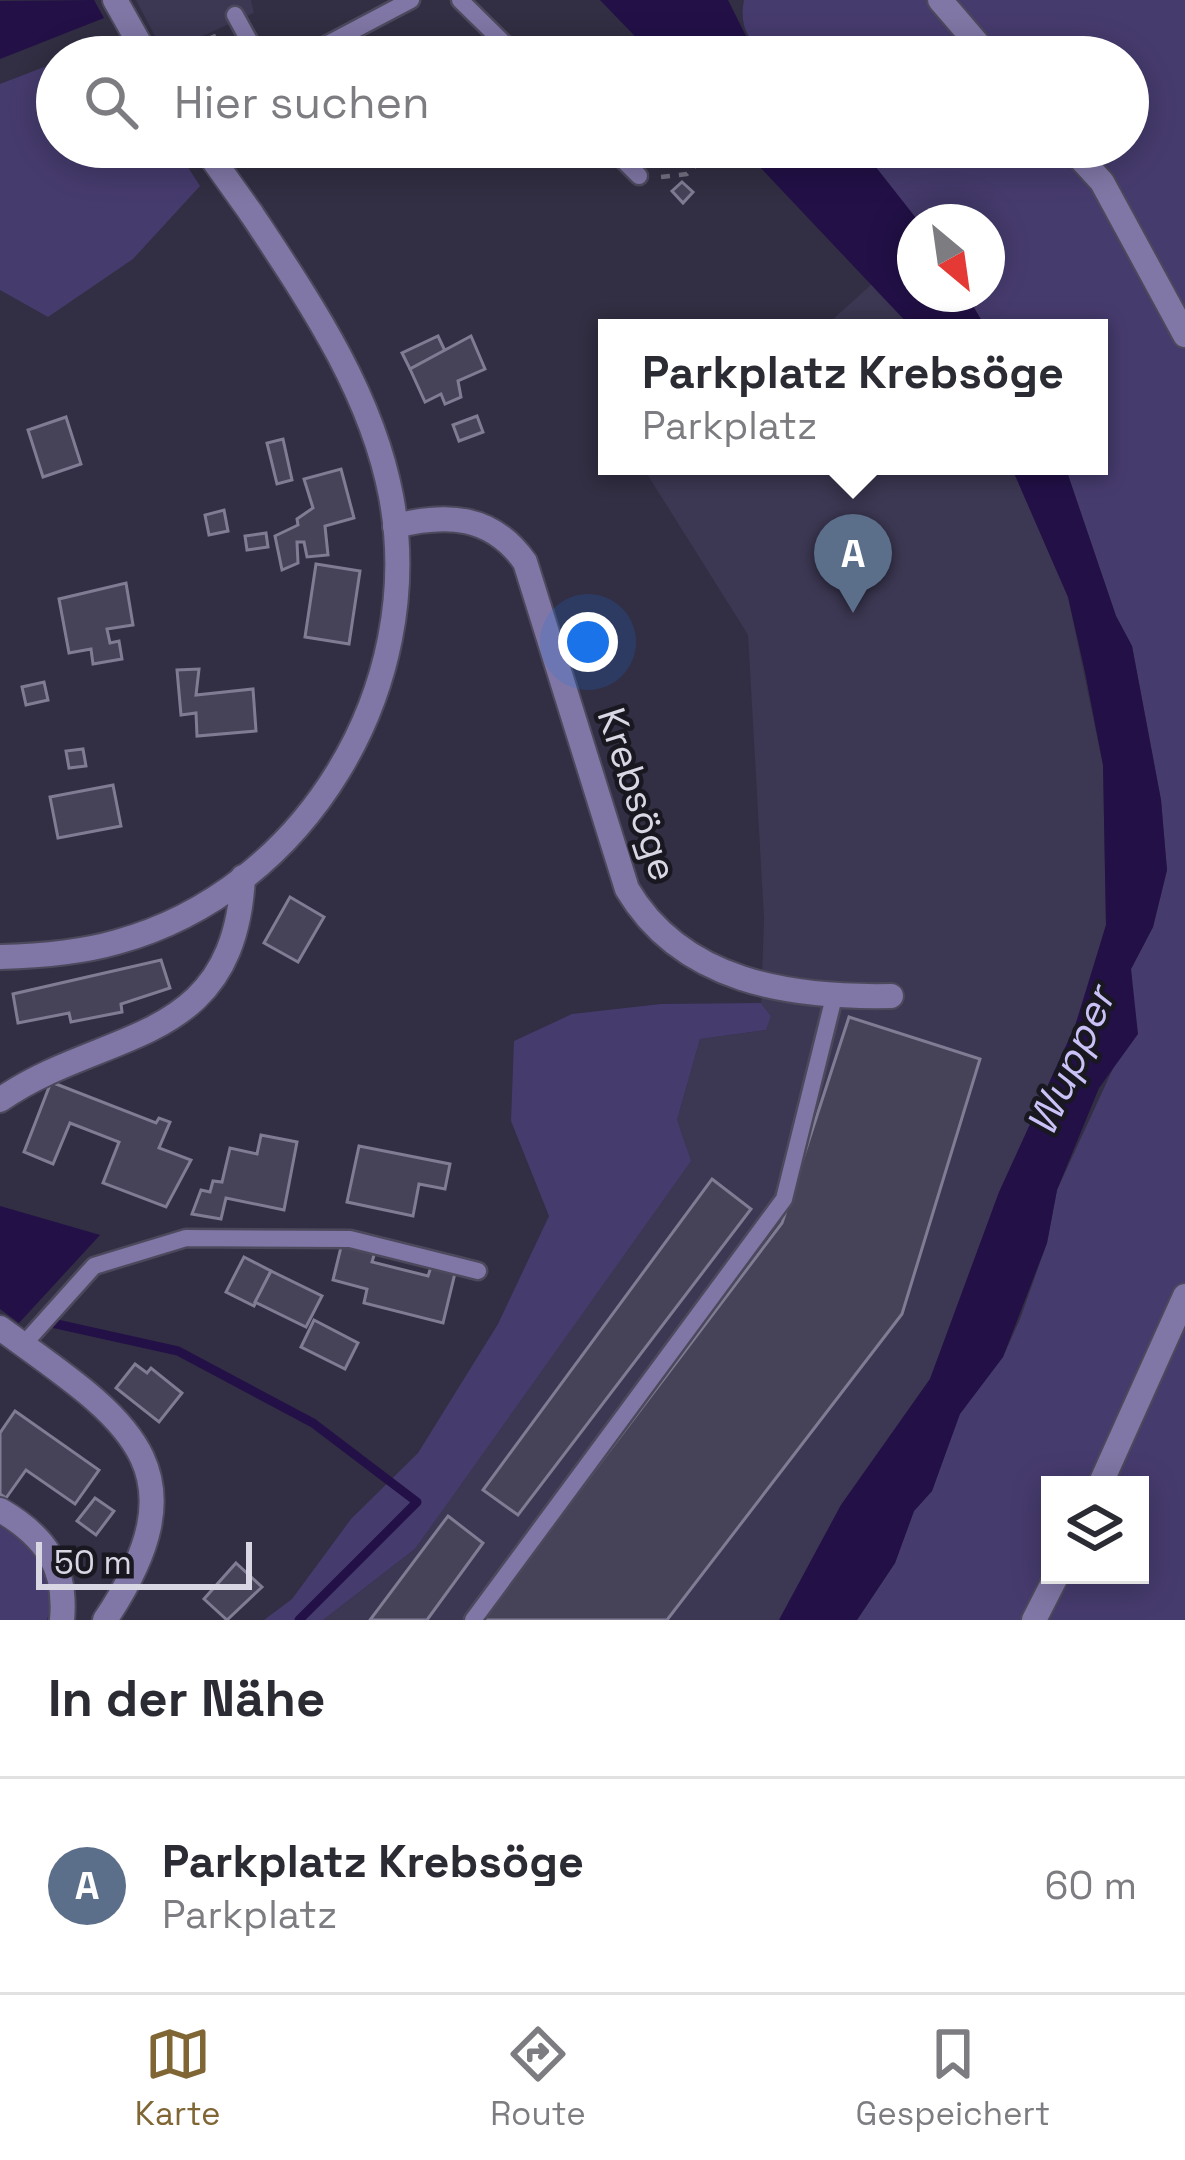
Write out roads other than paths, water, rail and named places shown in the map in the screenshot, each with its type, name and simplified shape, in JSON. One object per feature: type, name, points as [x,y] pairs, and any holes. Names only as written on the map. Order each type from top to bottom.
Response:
[{"type":"street","points":[[940,0],[971,36]]},
{"type":"street","points":[[119,10],[141,36]]},
{"type":"street","points":[[0,957],[119,942],[192,910],[243,877],[305,818],[363,729],[387,650],[396,581],[395,526],[378,444],[354,386],[306,296],[219,168]]},
{"type":"street","points":[[1089,168],[1102,182],[1185,335]]},
{"type":"street","name":"Krebsöge","points":[[395,526],[449,518],[484,524],[507,540],[525,562],[627,889],[652,926],[687,957],[724,974],[834,997],[891,996]]},
{"type":"street","points":[[0,1100],[32,1081],[144,1036],[183,1009],[236,938],[243,877]]},
{"type":"street","points":[[1104,1476],[1185,1296]]},
{"type":"street","points":[[0,1328],[111,1415],[147,1466],[155,1508],[149,1543],[105,1620]]},
{"type":"street","points":[[0,1510],[51,1552],[63,1577],[62,1620]]},
{"type":"street","points":[[1034,1620],[1052,1584]]},
{"type":"lane","points":[[343,36],[411,0]]},
{"type":"lane","points":[[460,0],[497,36]]},
{"type":"lane","points":[[235,15],[246,36]]},
{"type":"lane","points":[[631,168],[639,176]]},
{"type":"lane","points":[[473,1620],[784,1199],[834,997]]},
{"type":"lane","points":[[23,1345],[94,1266],[186,1238],[286,1243],[350,1239],[478,1271]]},
{"type":"water","points":[[94,0],[104,18],[58,36],[36,36],[36,45],[0,59],[0,1]]},
{"type":"water","points":[[600,0],[728,0],[746,36],[635,36]]},
{"type":"water","points":[[761,168],[877,168],[905,204],[897,204],[897,312],[977,312],[981,319],[903,319]]},
{"type":"water","name":"Wupper","points":[[1015,475],[1068,475],[1116,616],[1132,646],[1161,800],[1167,870],[1153,927],[1131,969],[1138,1034],[1099,1088],[1057,1190],[1047,1243],[1003,1357],[960,1414],[932,1491],[914,1511],[895,1563],[857,1620],[779,1620],[841,1505],[930,1379],[999,1192],[1075,1026],[1106,925],[1103,765],[1068,597]]},
{"type":"water","points":[[0,1206],[100,1235],[19,1323],[0,1309]]},
{"type":"waterway","points":[[52,1323],[178,1351],[313,1423],[417,1502],[299,1620]]},
{"type":"place","name":"Parkplatz Krebsöge","points":[[853,613]]}]
